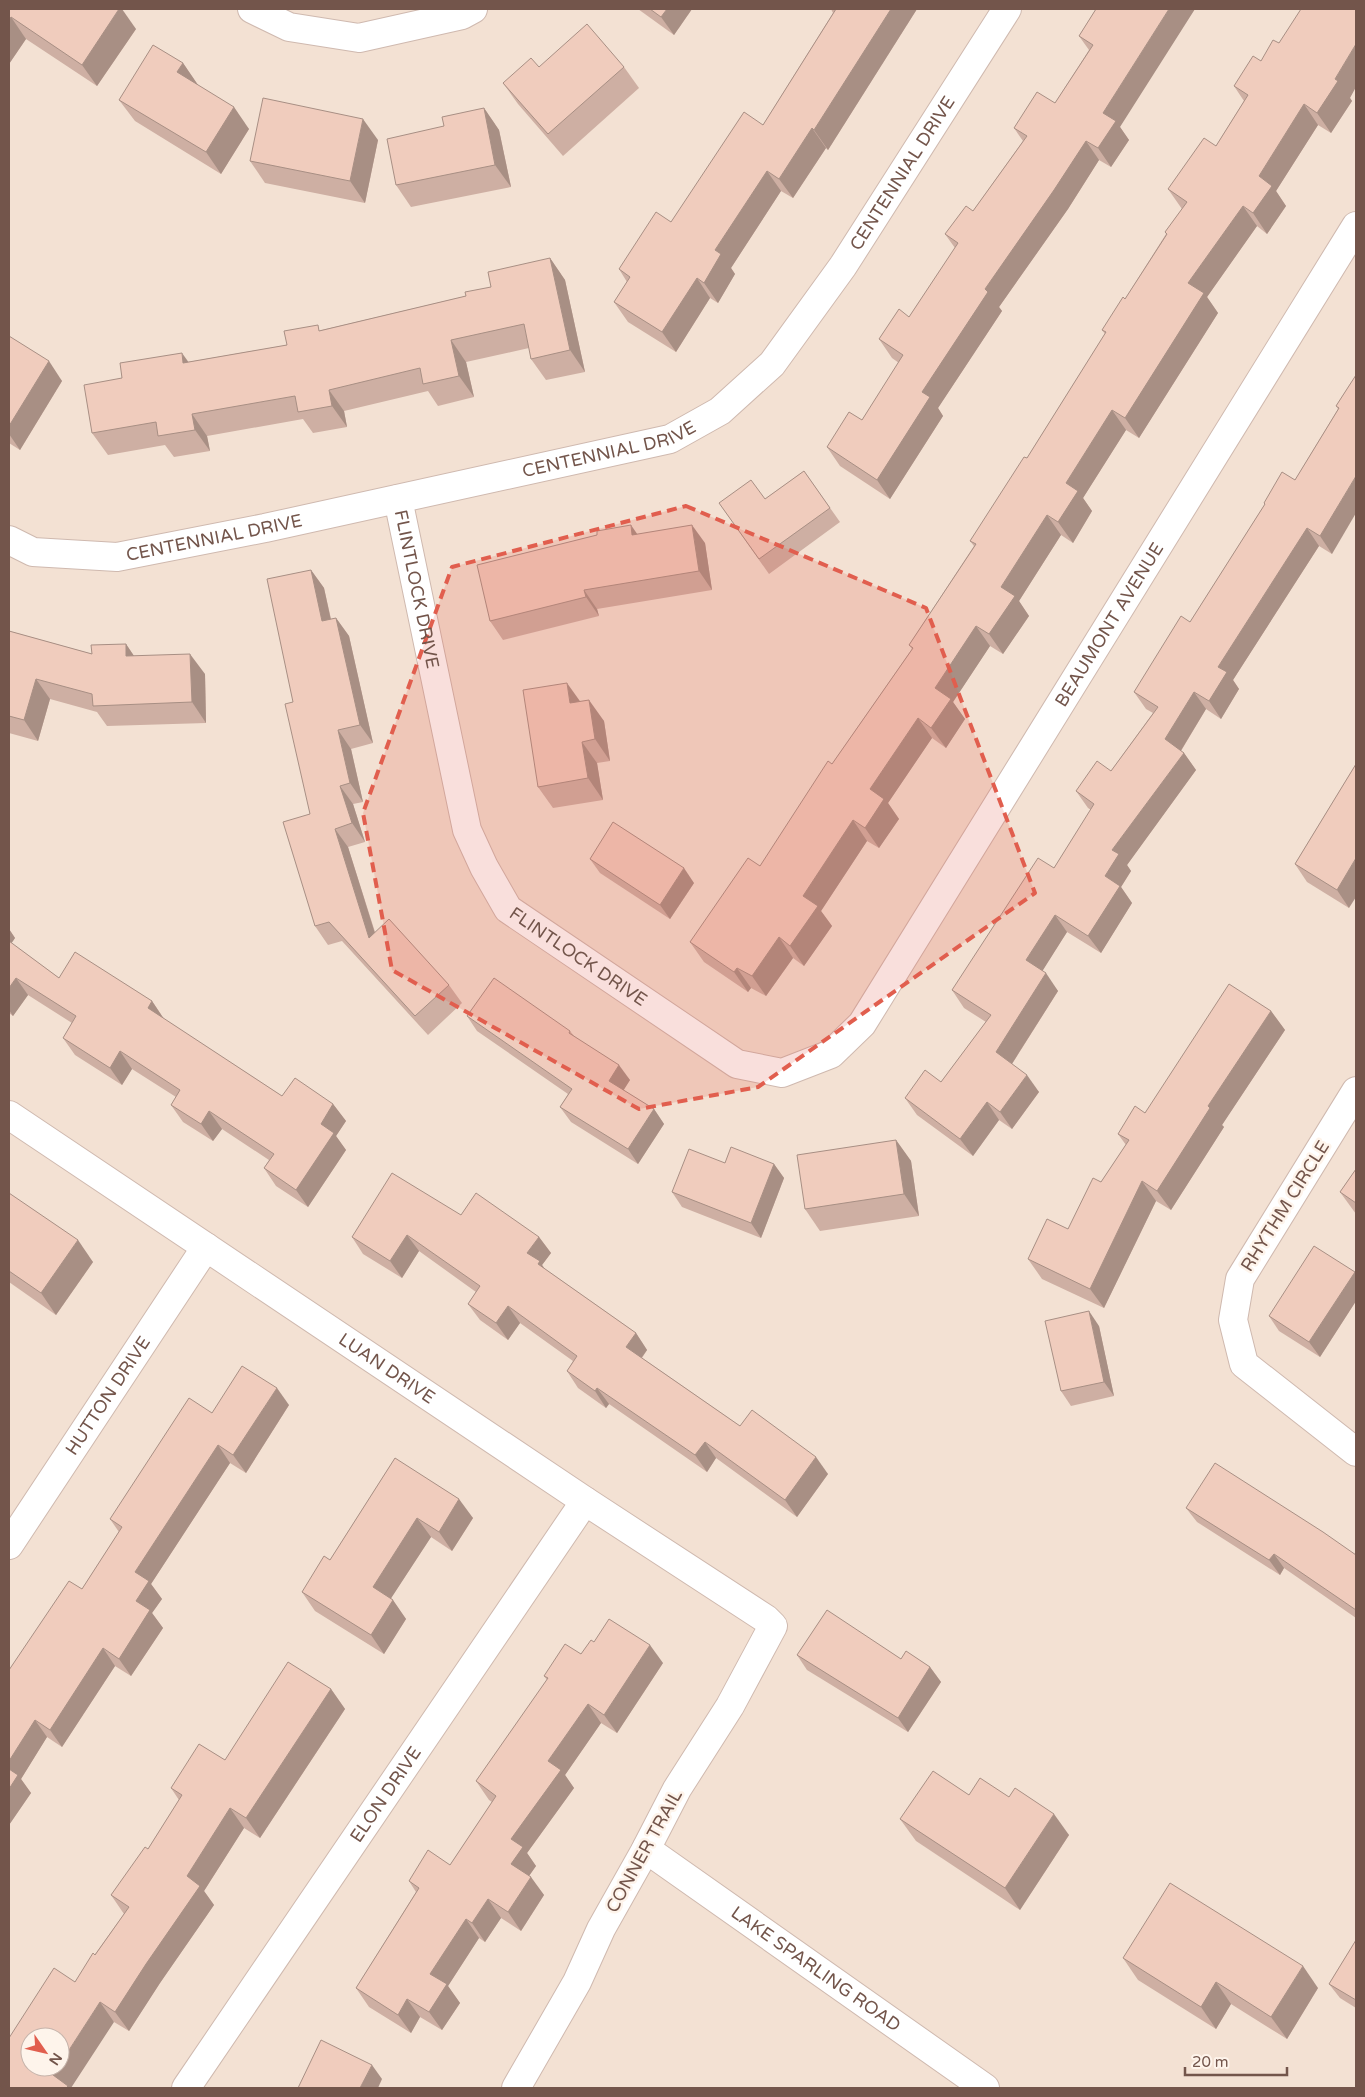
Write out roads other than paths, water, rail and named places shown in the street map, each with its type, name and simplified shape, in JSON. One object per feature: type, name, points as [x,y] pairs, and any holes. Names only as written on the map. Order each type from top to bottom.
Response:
[{"type":"street","points":[[252,9],[289,27],[359,38],[462,15],[473,9]]},
{"type":"street","name":"CENTENNIAL DRIVE","points":[[9,540],[33,552],[117,557],[265,528],[670,439],[720,411],[772,364],[843,266],[1007,9]]},
{"type":"street","name":"BEAUMONT AVENUE","points":[[862,1024],[1356,226]]},
{"type":"street","name":"FLINTLOCK DRIVE","points":[[398,499],[468,830],[484,867],[508,909],[738,1064],[782,1073],[831,1054],[862,1024]]},
{"type":"street","name":"RHYTHM CIRCLE","points":[[1356,1090],[1240,1279],[1232,1320],[1244,1364],[1356,1452]]},
{"type":"street","name":"LUAN DRIVE","points":[[9,1115],[585,1501],[766,1619]]},
{"type":"street","name":"HUTTON DRIVE","points":[[9,1545],[206,1247]]},
{"type":"street","name":"ELON DRIVE","points":[[186,2088],[585,1501]]},
{"type":"street","name":"CONNER TRAIL","points":[[516,2088],[576,1982],[601,1929],[677,1789],[730,1706],[765,1643],[773,1626],[766,1619]]},
{"type":"street","name":"LAKE SPARLING ROAD","points":[[646,1849],[985,2088]]}]
